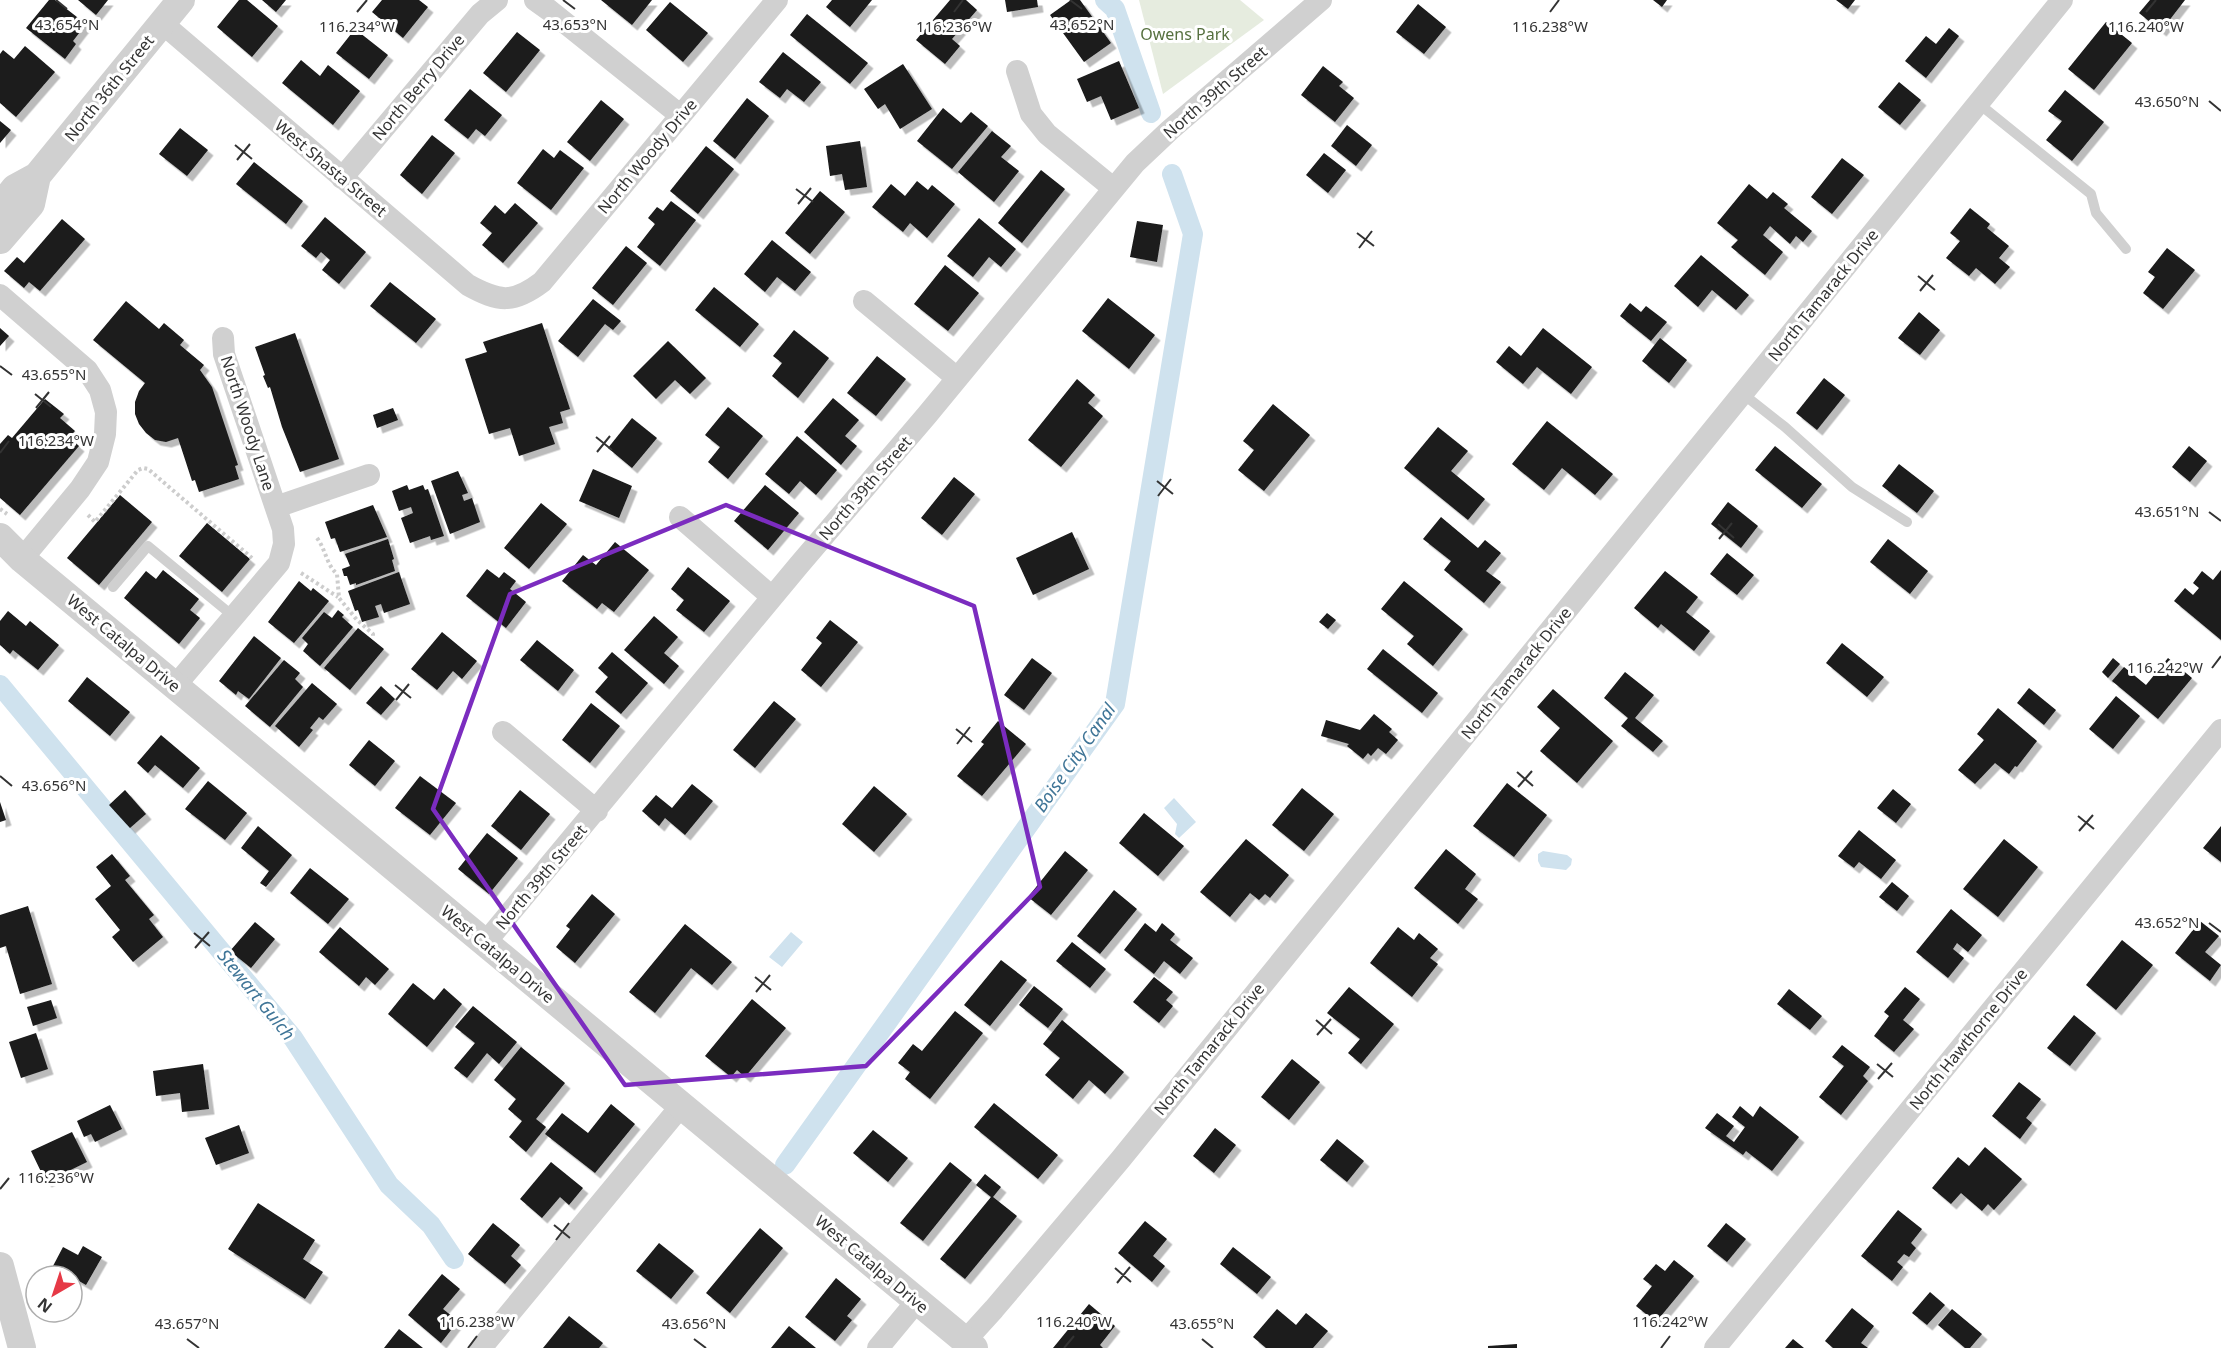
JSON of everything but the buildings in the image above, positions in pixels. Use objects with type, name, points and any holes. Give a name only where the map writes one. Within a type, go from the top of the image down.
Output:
[{"type":"street","name":"North 36th Street","points":[[0,206],[15,188],[37,176],[181,0]]},
{"type":"street","name":"North Berry Drive","points":[[342,178],[480,14],[497,0]]},
{"type":"street","points":[[535,0],[680,115]]},
{"type":"street","name":"North Woody Drive","points":[[508,299],[526,294],[542,282],[777,0]]},
{"type":"street","name":"North 39th Street","points":[[485,943],[1135,163],[1321,0]]},
{"type":"street","name":"North Tamarack Drive","points":[[969,1344],[994,1309],[1120,1160],[2062,0]]},
{"type":"street","name":"West Shasta Street","points":[[162,23],[468,285],[487,295],[508,299]]},
{"type":"street","points":[[1017,71],[1031,114],[1047,134],[1113,188]]},
{"type":"street","name":"North 36th Street","points":[[0,240],[31,204],[37,176]]},
{"type":"street","points":[[0,296],[87,370],[100,390],[106,412],[105,434],[98,462],[80,489],[11,555]]},
{"type":"street","points":[[864,301],[957,378]]},
{"type":"street","name":"North Woody Lane","points":[[175,686],[279,563],[284,544],[283,529],[224,354],[223,339]]},
{"type":"street","name":"North Woody Lane","points":[[276,507],[369,475]]},
{"type":"street","points":[[680,517],[772,597]]},
{"type":"street","name":"West Catalpa Drive","points":[[0,537],[11,555],[175,686],[969,1344]]},
{"type":"street","name":"North Hawthorne Drive","points":[[1715,1348],[2221,730]]},
{"type":"street","name":"North 39th Street","points":[[503,732],[597,810]]},
{"type":"street","points":[[481,1348],[681,1106]]},
{"type":"street","points":[[0,1266],[22,1348]]},
{"type":"street","points":[[878,1348],[917,1301]]},
{"type":"lane","points":[[1978,103],[2091,194],[2096,213],[2126,249]]},
{"type":"lane","points":[[1743,394],[1785,427],[1852,487],[1907,522]]},
{"type":"lane","points":[[113,587],[148,546],[233,616]]},
{"type":"path","points":[[87,515],[95,522],[138,470],[148,469],[252,558]]},
{"type":"path","points":[[317,538],[326,551],[331,569],[337,574],[339,598]]},
{"type":"path","points":[[301,573],[339,598],[357,620],[373,634],[373,638]]},
{"type":"highlighted area","points":[[726,505],[974,606],[1040,887],[866,1066],[625,1085],[433,809],[510,594]]},
{"type":"green space","name":"Owens Park","points":[[1139,0],[1240,0],[1264,20],[1163,94]]},
{"type":"water","points":[[1174,798],[1196,822],[1179,838],[1175,834],[1177,824],[1164,808]]},
{"type":"water","points":[[1543,851],[1567,855],[1572,859],[1571,865],[1566,870],[1541,867],[1538,854]]},
{"type":"water","points":[[791,932],[803,942],[782,967],[769,957]]},
{"type":"waterway","name":"Boise City Canal","points":[[1105,0],[1115,9],[1151,113]]},
{"type":"waterway","name":"Boise City Canal","points":[[785,1165],[1115,704],[1193,234],[1172,174]]},
{"type":"waterway","name":"Stewart Gulch","points":[[0,685],[293,1038],[389,1185],[431,1225],[454,1259]]}]
